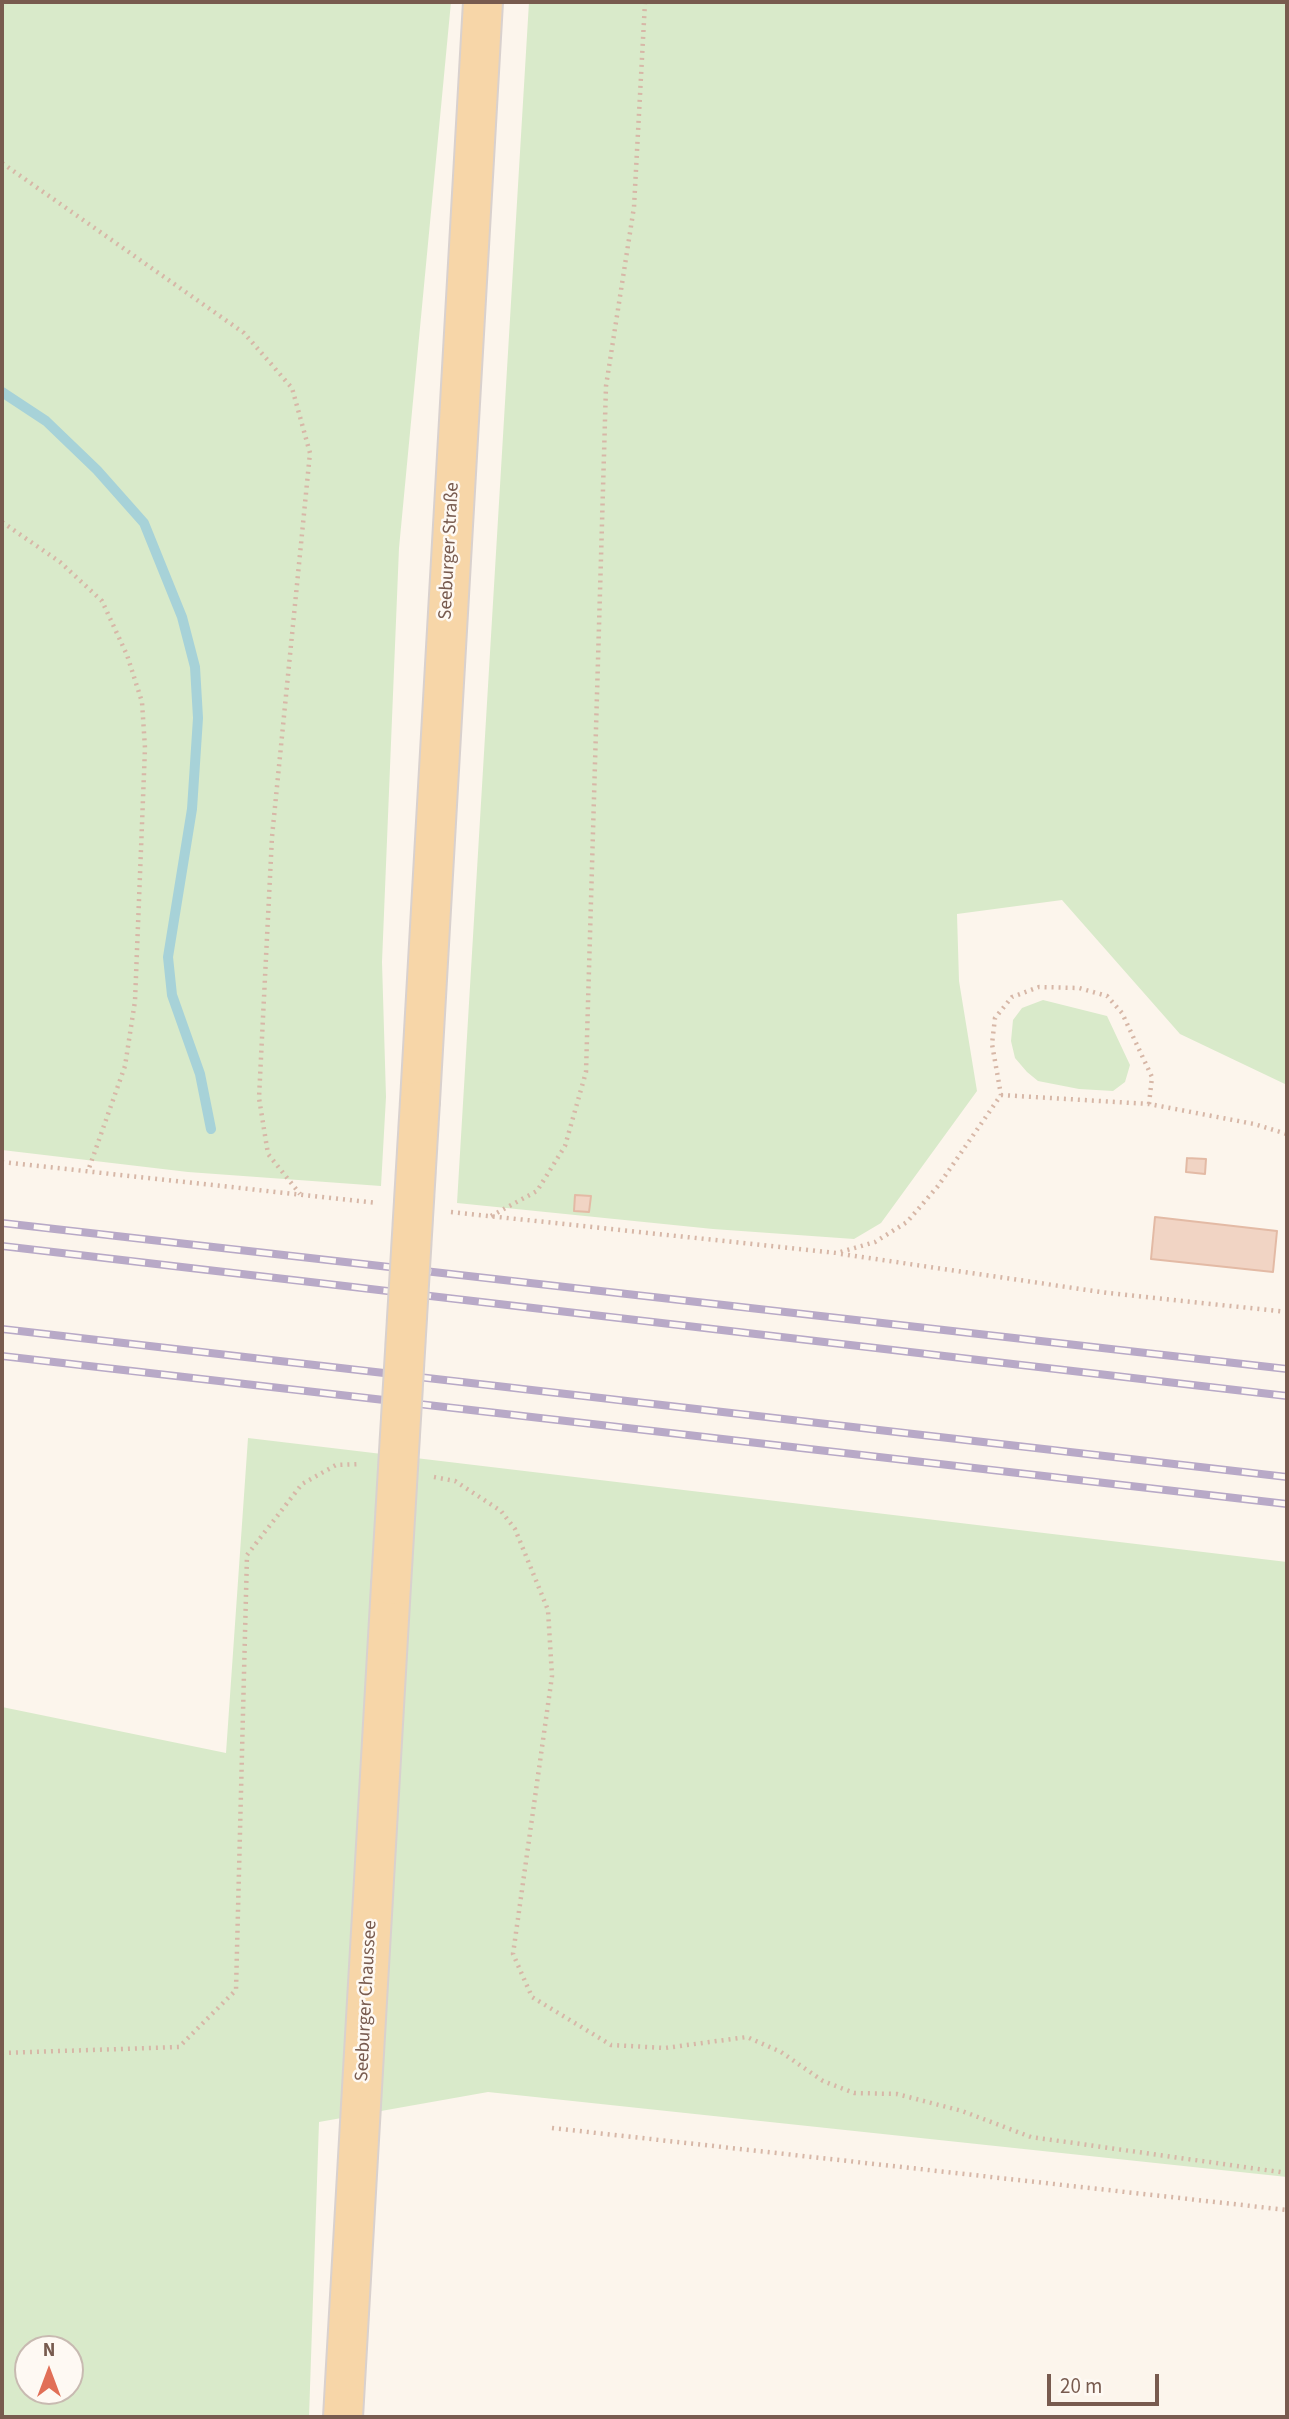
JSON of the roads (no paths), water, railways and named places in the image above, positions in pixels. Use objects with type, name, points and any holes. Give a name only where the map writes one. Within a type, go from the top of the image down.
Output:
[{"type":"main road","name":"Seeburger Straße","points":[[391,1585],[483,2]]},
{"type":"main road","name":"Seeburger Chaussee","points":[[343,2417],[391,1585]]},
{"type":"waterway","points":[[2,392],[46,421],[97,470],[144,523],[182,617],[195,667],[198,718],[192,809],[168,957],[172,995],[200,1074],[211,1129]]},
{"type":"railway","points":[[2,1223],[1287,1369]]},
{"type":"railway","points":[[2,1246],[1287,1396]]},
{"type":"railway","points":[[2,1329],[1287,1477]]},
{"type":"railway","points":[[2,1356],[1287,1504]]}]
